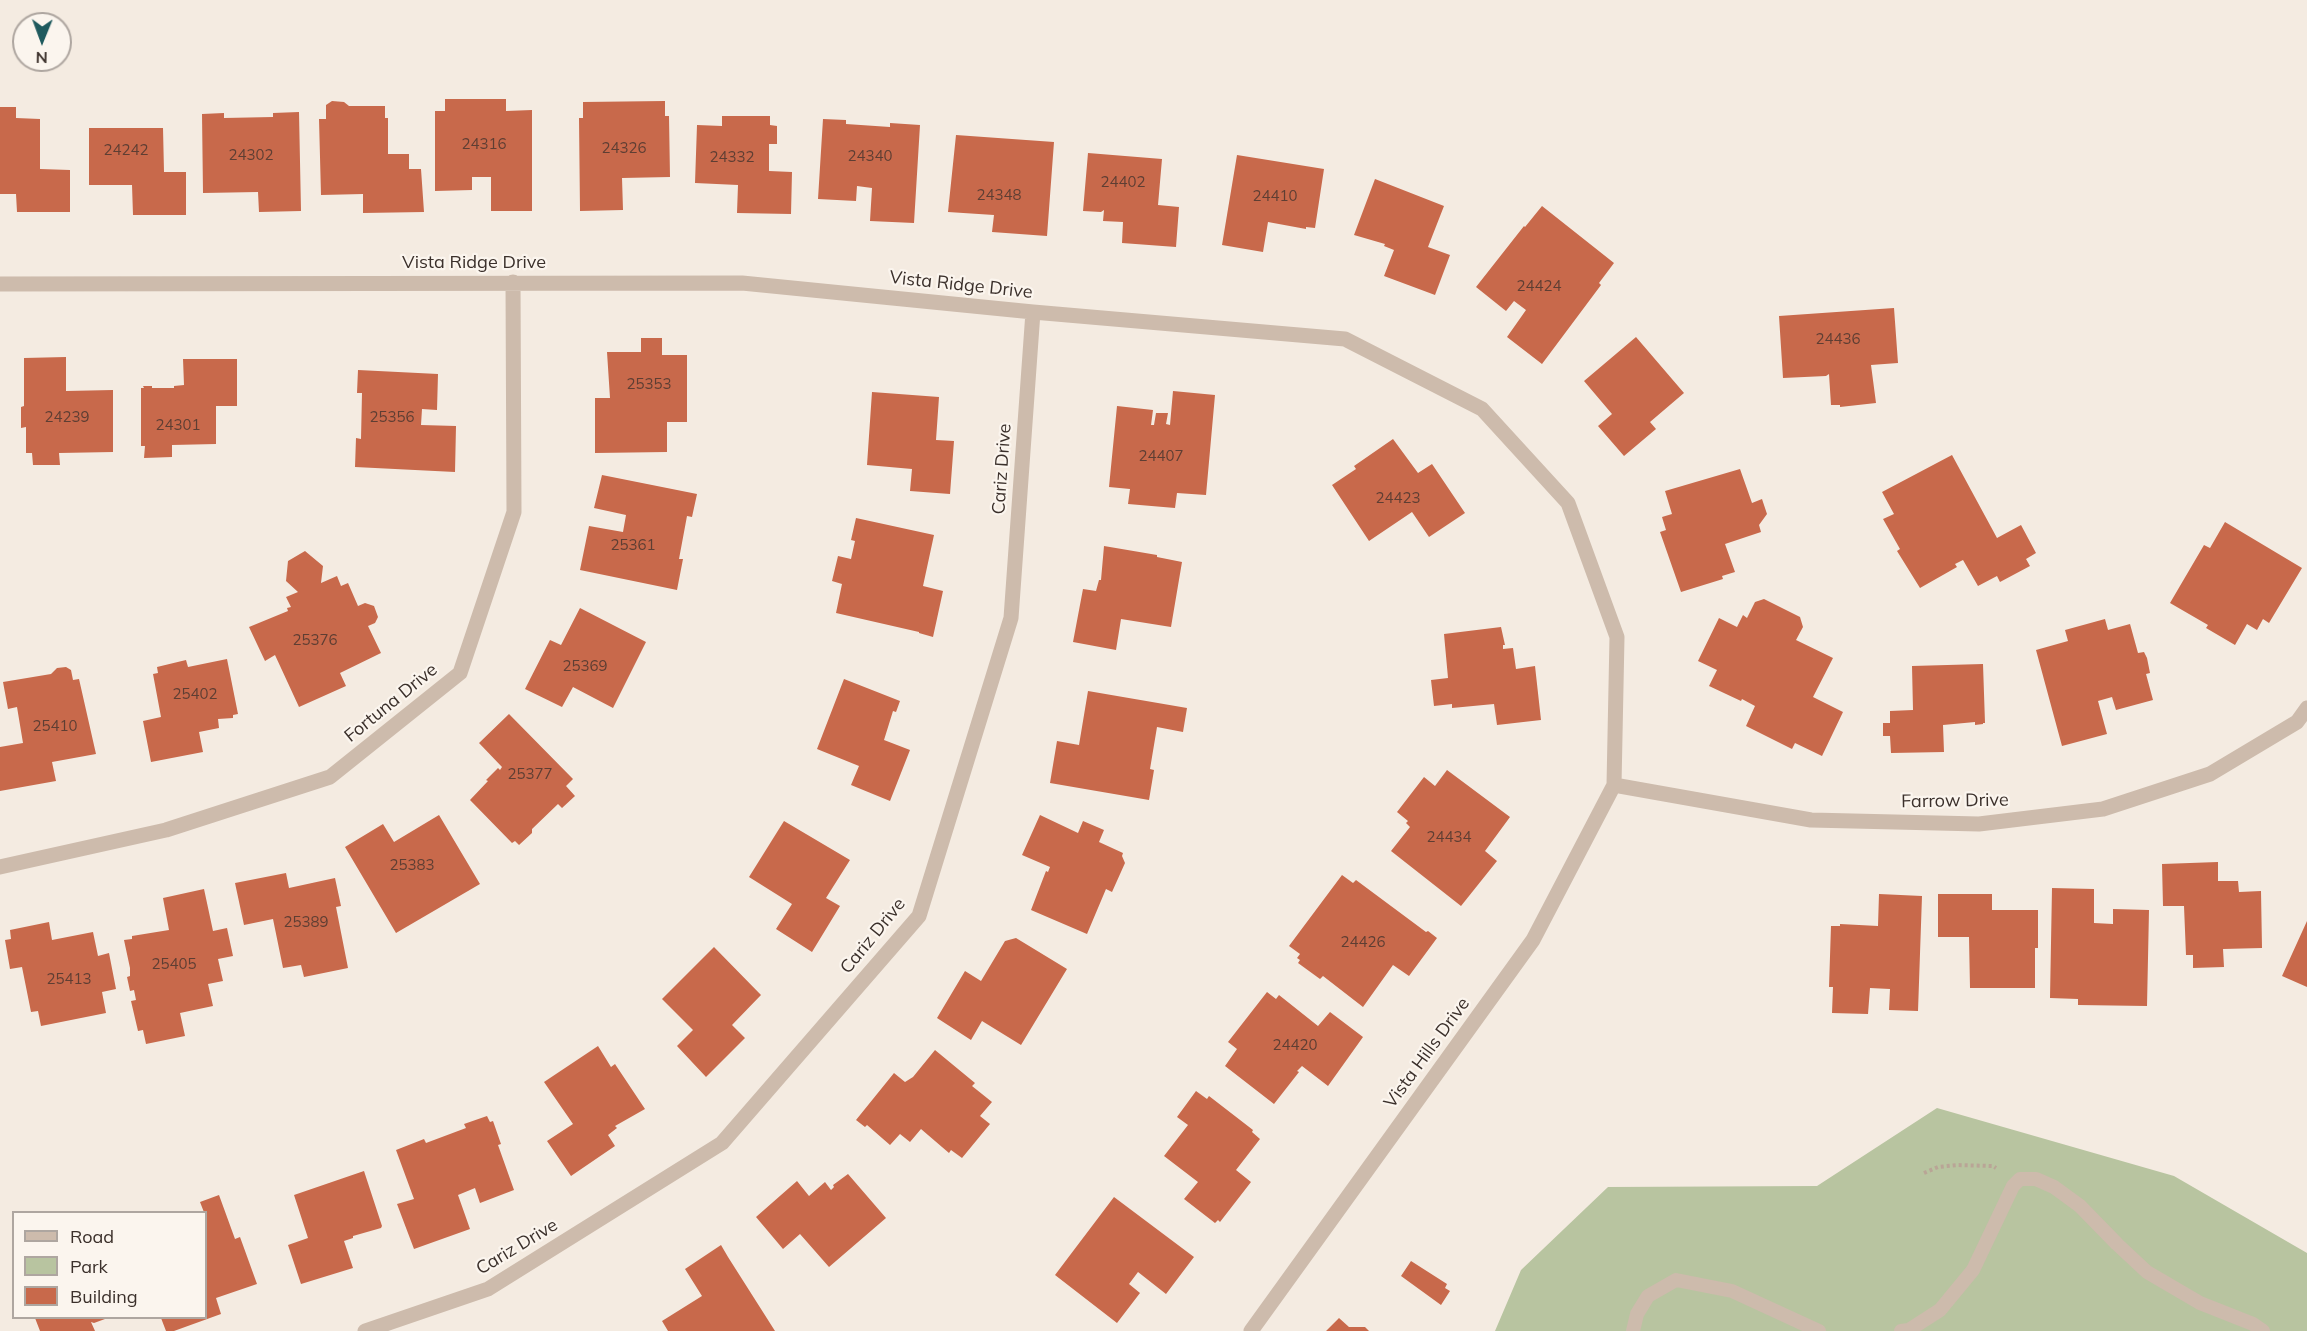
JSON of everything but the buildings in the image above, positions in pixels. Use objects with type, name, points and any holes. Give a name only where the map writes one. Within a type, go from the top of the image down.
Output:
[{"type":"street","name":"Fortuna Drive","points":[[0,867],[166,830],[330,777],[460,673],[514,512],[513,282]]},
{"type":"street","name":"Vista Ridge Drive","points":[[0,284],[742,283],[1033,312],[1345,339],[1482,409],[1568,503],[1617,637],[1614,785]]},
{"type":"street","name":"Cariz Drive","points":[[365,1331],[488,1289],[722,1143],[919,916],[1011,618],[1033,312]]},
{"type":"street","name":"Farrow Drive","points":[[1614,785],[1811,820],[1979,824],[2103,809],[2210,774],[2302,727],[2307,708]]},
{"type":"street","name":"Vista Hills Drive","points":[[1251,1331],[1533,940],[1614,785]]},
{"type":"lane","points":[[1901,1331],[1909,1330],[1940,1310],[1973,1270],[2013,1186],[2020,1179],[2036,1179],[2054,1187],[2080,1206],[2116,1244],[2147,1272],[2199,1304],[2253,1324],[2263,1331]]},
{"type":"lane","points":[[1633,1331],[1637,1314],[1648,1296],[1676,1280],[1732,1291],[1819,1331]]},
{"type":"path","points":[[1924,1173],[1938,1167],[1957,1165],[1993,1166],[2004,1173],[2013,1186]]},
{"type":"green space","points":[[1937,1108],[2174,1176],[2307,1253],[2307,1331],[1495,1331],[1521,1270],[1608,1187],[1817,1186]]}]
